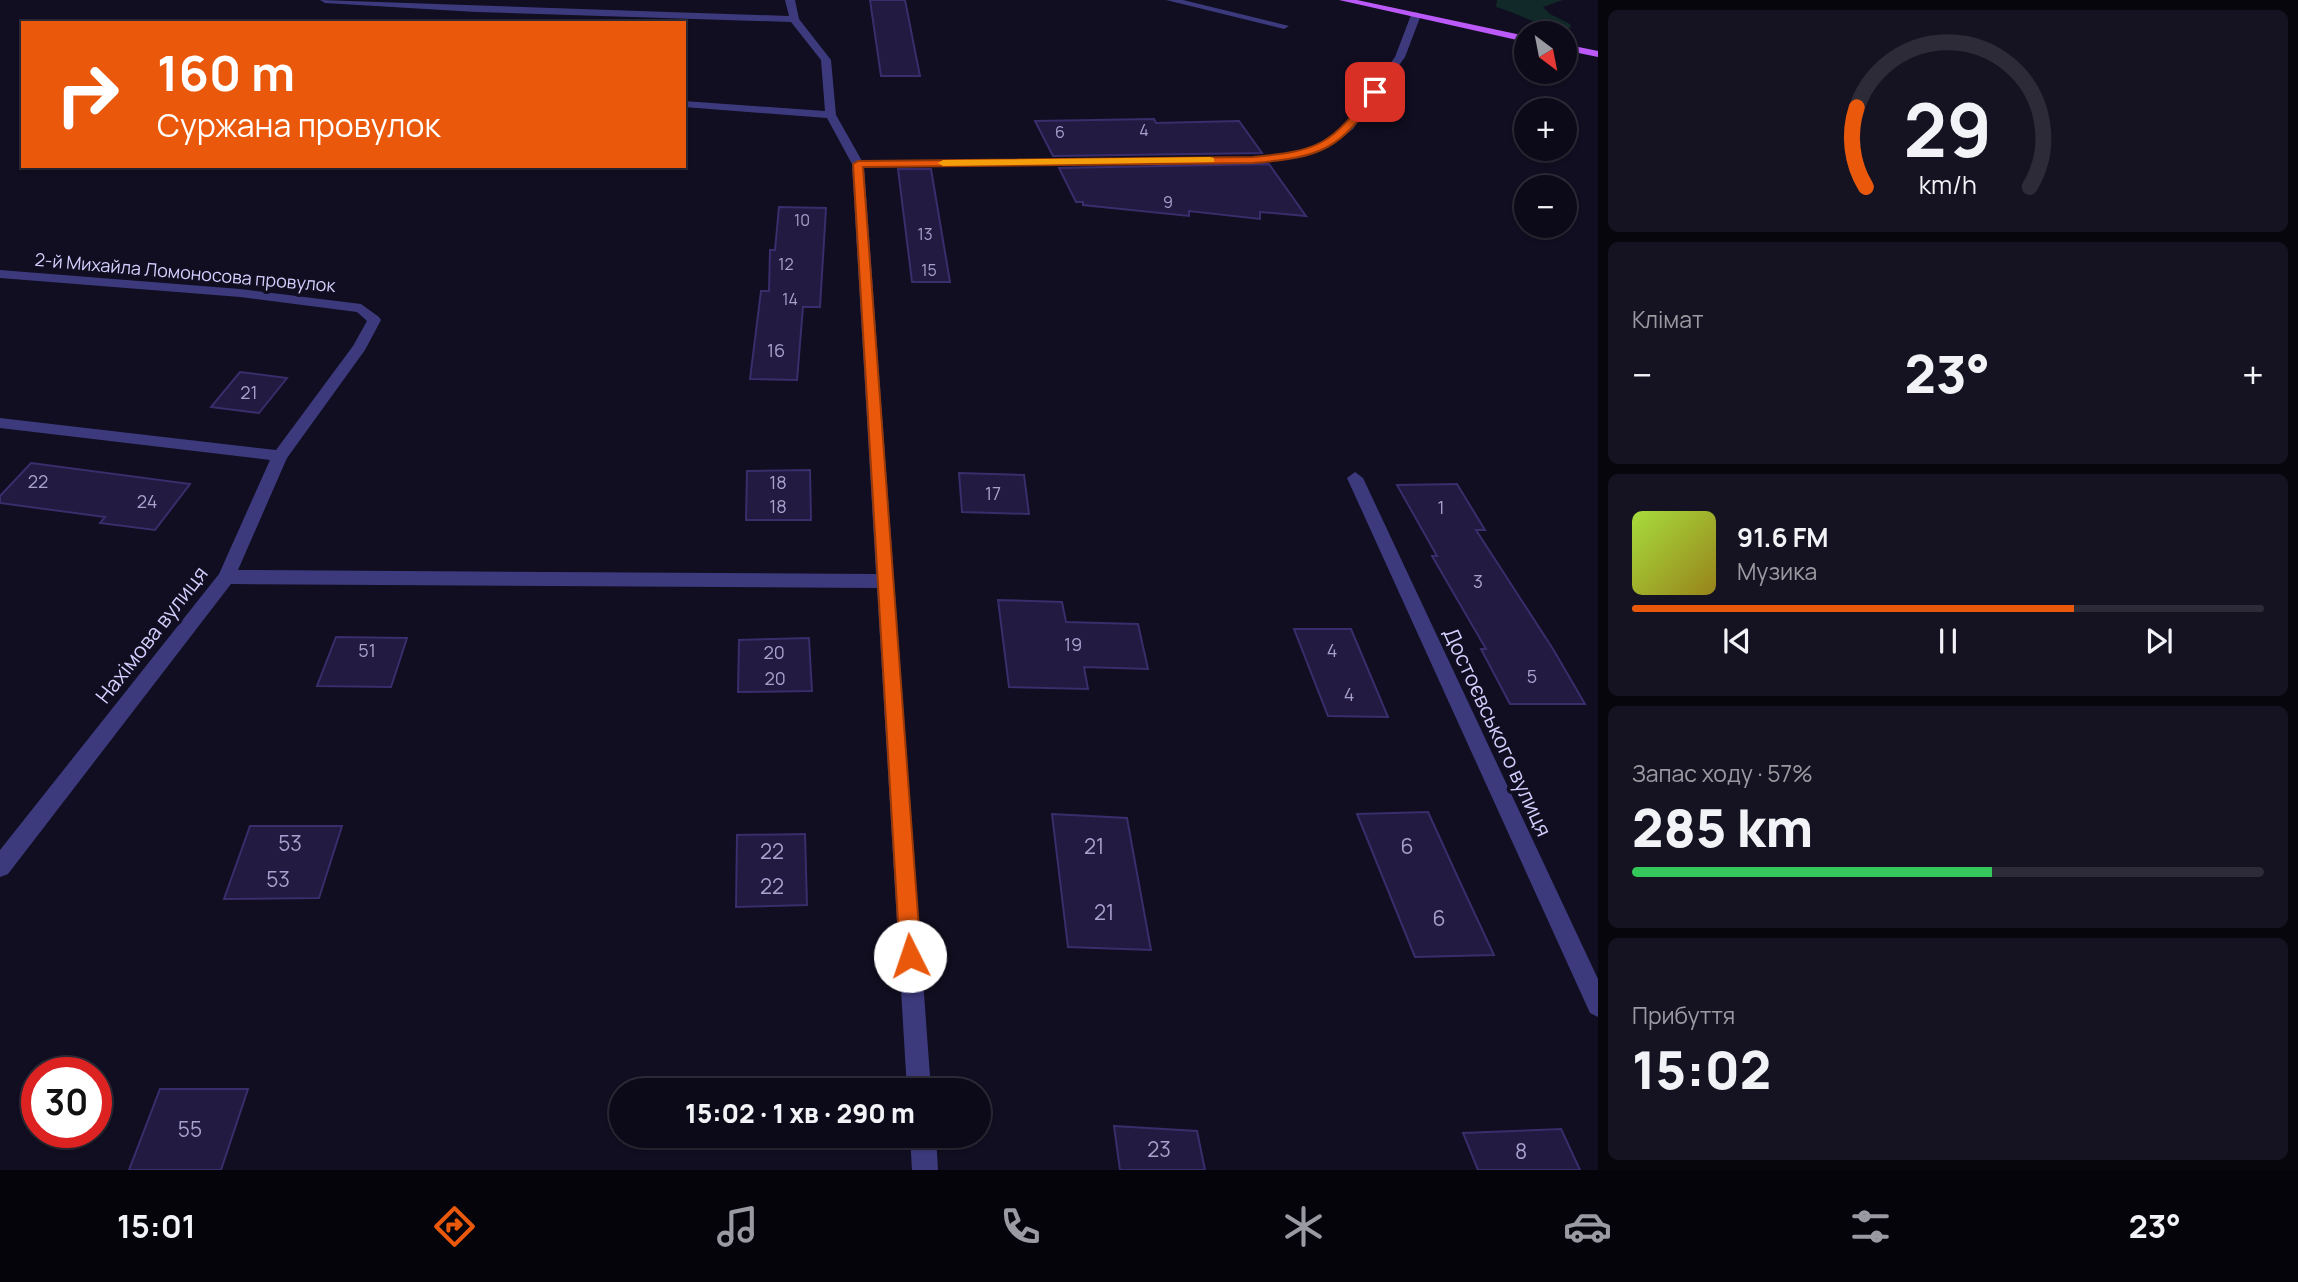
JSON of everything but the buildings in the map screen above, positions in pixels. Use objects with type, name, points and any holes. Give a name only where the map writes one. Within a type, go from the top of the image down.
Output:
[{"type":"main road","points":[[1344,0],[1514,36]]},
{"type":"main road","points":[[1577,50],[1598,54]]},
{"type":"street","points":[[325,0],[476,9],[794,19]]},
{"type":"street","points":[[467,21],[485,0]]},
{"type":"street","points":[[790,0],[794,19],[826,60],[831,115],[858,164],[918,1078]]},
{"type":"street","points":[[1171,0],[1283,26]]},
{"type":"street","points":[[858,164],[1253,160],[1294,156],[1325,145],[1349,127],[1401,57],[1416,15]]},
{"type":"street","points":[[686,104],[831,115]]},
{"type":"street","name":"2-й Михайла Ломоносова провулок","points":[[0,274],[240,293],[360,308],[374,320],[360,347]]},
{"type":"street","name":"Нахімова вулиця","points":[[0,867],[226,577],[280,456],[360,347]]},
{"type":"street","points":[[0,423],[280,456]]},
{"type":"street","name":"Достоєвського вулиця","points":[[1355,478],[1598,1005]]},
{"type":"street","points":[[226,577],[885,581]]},
{"type":"street","points":[[924,1148],[925,1170]]},
{"type":"green space","points":[[1497,0],[1563,0],[1543,7],[1564,21],[1532,21],[1496,7]]},
{"type":"slow traffic","points":[[943,163],[1210,160]]},
{"type":"route","points":[[910,956],[858,164],[1253,160],[1294,156],[1325,145],[1349,127],[1375,92]]}]
